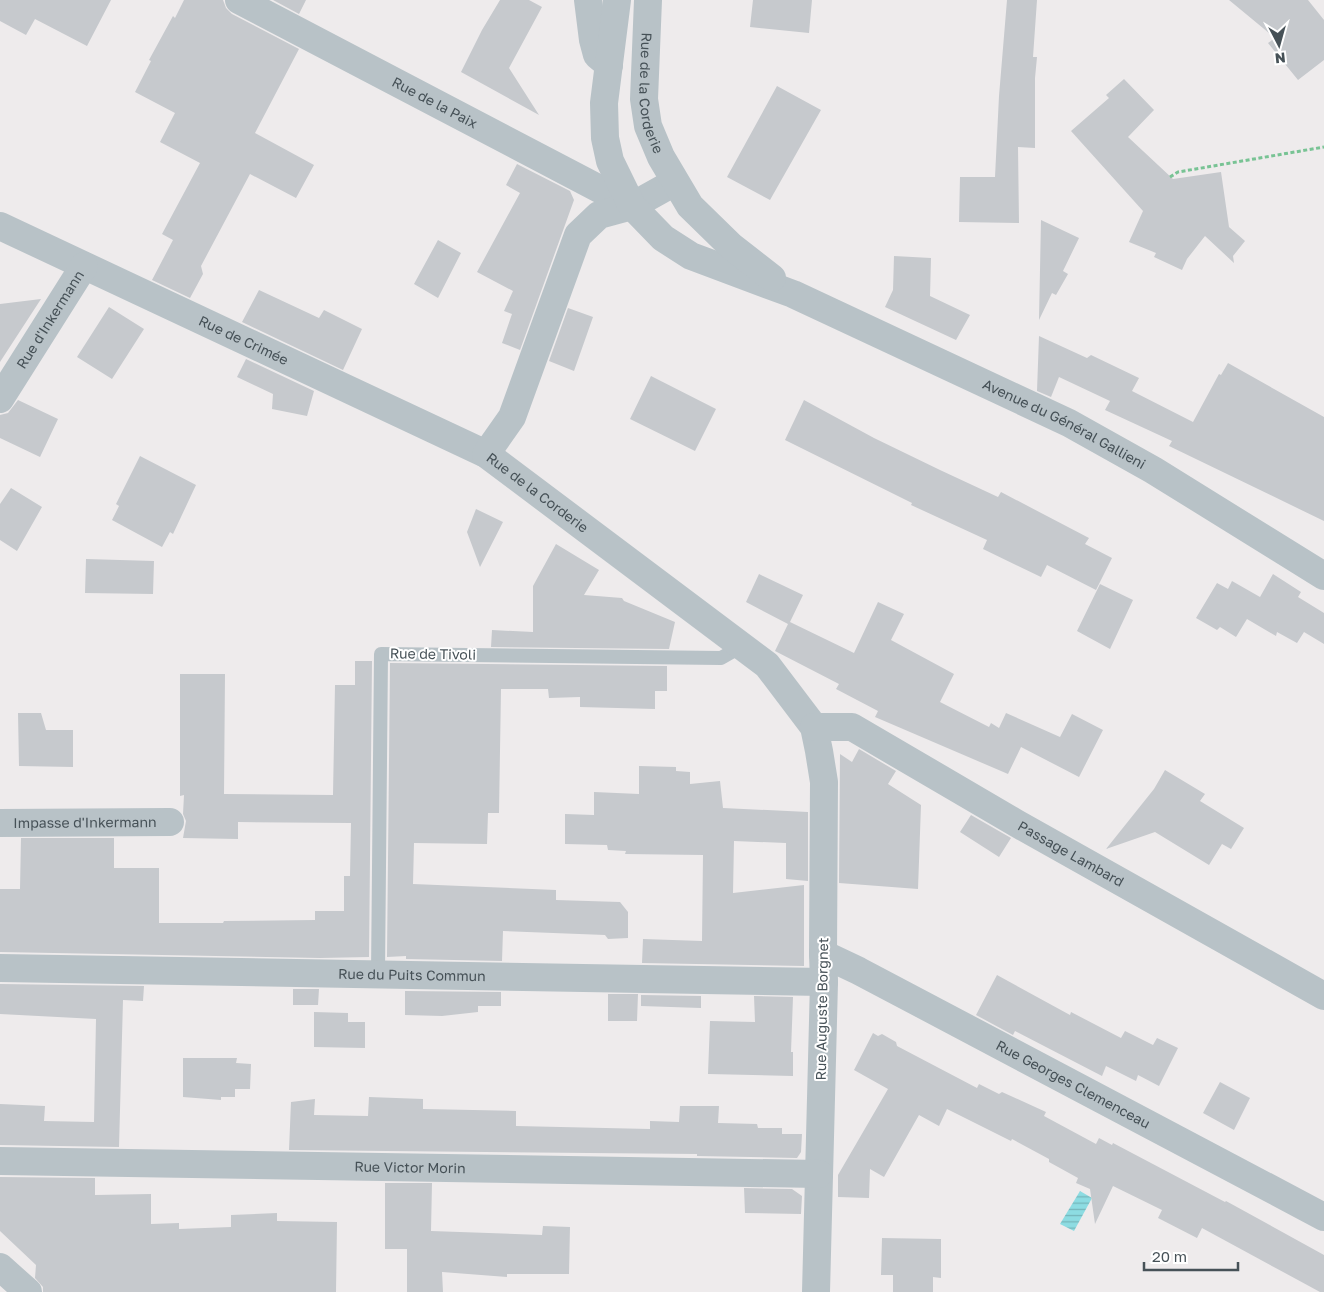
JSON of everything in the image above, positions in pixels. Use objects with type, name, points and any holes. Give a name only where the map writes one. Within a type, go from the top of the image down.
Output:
[{"type":"street","name":"Rue de la Paix","points":[[239,0],[632,206]]},
{"type":"street","points":[[588,0],[597,56],[632,83],[644,99]]},
{"type":"street","points":[[617,0],[604,103],[605,138],[610,160],[632,206],[663,238],[691,256],[792,294]]},
{"type":"street","name":"Rue de la Corderie","points":[[648,0],[644,99],[648,126],[661,157],[690,206],[731,246],[792,294]]},
{"type":"street","name":"Rue de la Corderie","points":[[675,182],[632,206],[599,215],[578,235],[512,417],[486,454],[767,665],[814,727]]},
{"type":"street","name":"Rue de Crimée","points":[[0,226],[486,454]]},
{"type":"street","name":"Rue d'Inkermann","points":[[0,399],[84,266]]},
{"type":"street","name":"Avenue du Général Gallieni","points":[[792,294],[1069,423],[1318,565]]},
{"type":"street","name":"Rue Auguste Borgnet","points":[[814,727],[824,782],[822,954],[824,982],[816,1292]]},
{"type":"street","name":"Passage Lambard","points":[[814,727],[852,727],[1016,823],[1324,996]]},
{"type":"street","name":"Impasse d'Inkermann","points":[[0,823],[170,822]]},
{"type":"street","name":"Rue Georges Clemenceau","points":[[822,954],[859,971],[1324,1217]]},
{"type":"street","name":"Rue du Puits Commun","points":[[0,968],[824,982]]},
{"type":"street","name":"Rue Victor Morin","points":[[0,1161],[819,1174]]},
{"type":"street","points":[[0,1268],[28,1292]]},
{"type":"lane","name":"Rue de Tivoli","points":[[378,974],[381,654],[721,658],[742,646]]},
{"type":"path","points":[[1170,177],[1178,172],[1324,147]]},
{"type":"water","points":[[1080,1191],[1092,1198],[1074,1231],[1060,1224]]},
{"type":"building","points":[[0,0],[111,0],[87,46],[35,19],[26,35],[0,21]]},
{"type":"building","points":[[184,0],[223,0],[226,8],[232,14],[299,49],[255,133],[314,165],[296,198],[250,174],[201,266],[203,274],[190,298],[152,280],[173,240],[162,234],[200,163],[160,142],[175,113],[135,92],[151,61],[149,60]]},
{"type":"building","points":[[273,0],[306,0],[299,14]]},
{"type":"building","points":[[500,0],[529,0],[542,7],[509,68],[539,115],[461,72],[482,30]]},
{"type":"building","points":[[753,0],[812,0],[809,33],[750,27]]},
{"type":"building","points":[[1007,0],[1037,0],[1033,57],[1037,57],[1035,78],[1035,148],[1018,147],[1019,223],[959,222],[960,177],[995,177]]},
{"type":"building","points":[[1229,0],[1308,0],[1324,20],[1324,60],[1298,80],[1268,43],[1275,38]]},
{"type":"building","points":[[1124,79],[1154,110],[1128,137],[1173,179],[1221,172],[1229,227],[1245,241],[1233,256],[1234,263],[1205,236],[1187,259],[1182,270],[1154,257],[1156,253],[1129,242],[1143,211],[1071,131],[1109,98],[1106,95]]},
{"type":"building","points":[[777,86],[821,110],[770,200],[727,177]]},
{"type":"building","points":[[517,164],[570,191],[574,200],[520,350],[502,343],[512,314],[504,311],[513,291],[477,272],[520,193],[506,185]]},
{"type":"building","points":[[1041,220],[1079,238],[1063,271],[1068,274],[1056,295],[1052,293],[1039,320]]},
{"type":"building","points":[[438,240],[461,253],[438,298],[414,284]]},
{"type":"building","points":[[894,256],[931,258],[930,296],[970,315],[956,340],[885,307],[893,290]]},
{"type":"building","points":[[259,290],[319,318],[324,310],[362,329],[343,370],[242,322]]},
{"type":"building","points":[[41,299],[0,362],[0,304]]},
{"type":"building","points":[[109,307],[144,329],[112,379],[77,357]]},
{"type":"building","points":[[568,308],[593,317],[574,371],[549,361]]},
{"type":"building","points":[[1039,336],[1087,358],[1091,355],[1139,378],[1132,391],[1193,422],[1219,374],[1221,375],[1228,363],[1324,417],[1324,521],[1169,446],[1172,441],[1105,410],[1110,401],[1059,377],[1051,397],[1037,391]]},
{"type":"building","points":[[246,359],[314,391],[307,416],[272,409],[273,394],[237,377]]},
{"type":"building","points":[[651,376],[716,409],[695,451],[630,419]]},
{"type":"building","points":[[18,400],[58,419],[40,457],[0,438],[0,415],[8,413]]},
{"type":"building","points":[[804,400],[874,438],[940,470],[998,497],[1001,492],[1089,538],[1085,544],[1112,558],[1096,590],[1047,565],[1041,577],[983,549],[987,540],[911,505],[912,503],[785,440]]},
{"type":"building","points":[[140,456],[196,485],[173,534],[170,532],[162,547],[112,520],[119,506],[116,504]]},
{"type":"building","points":[[11,488],[42,507],[17,551],[0,540],[0,504]]},
{"type":"building","points":[[476,509],[503,522],[480,567],[467,532]]},
{"type":"building","points":[[556,544],[599,570],[584,595],[622,598],[624,601],[675,622],[669,649],[491,647],[492,630],[533,632],[533,586]]},
{"type":"building","points":[[86,559],[154,561],[153,594],[85,593]]},
{"type":"building","points":[[759,574],[803,595],[790,622],[854,653],[878,602],[904,614],[891,640],[954,674],[940,702],[989,727],[991,723],[999,728],[1006,713],[1060,737],[1072,714],[1103,730],[1079,777],[1021,747],[1008,774],[875,717],[878,711],[836,689],[839,684],[775,651],[788,624],[746,602]]},
{"type":"building","points":[[1273,574],[1301,592],[1298,597],[1324,613],[1324,644],[1304,632],[1297,643],[1277,632],[1276,636],[1247,619],[1236,637],[1220,627],[1217,630],[1196,618],[1217,583],[1228,589],[1232,581],[1260,597]]},
{"type":"building","points":[[1100,584],[1133,600],[1110,649],[1077,631]]},
{"type":"building","points":[[355,661],[372,661],[369,957],[320,958],[0,952],[0,889],[20,889],[21,838],[114,838],[114,868],[159,868],[159,923],[315,920],[315,911],[344,911],[344,876],[350,876],[351,823],[238,822],[238,839],[183,838],[186,821],[183,814],[184,795],[180,796],[180,674],[225,674],[224,794],[333,795],[335,685],[355,685]]},
{"type":"building","points":[[390,663],[667,666],[667,691],[655,691],[655,709],[580,707],[580,697],[549,698],[548,689],[501,689],[499,813],[488,813],[487,844],[414,843],[413,884],[556,890],[556,900],[620,902],[628,912],[628,938],[608,939],[605,935],[503,931],[502,961],[406,959],[406,956],[387,957]]},
{"type":"building","points":[[18,713],[41,713],[46,730],[73,730],[73,767],[19,766]]},
{"type":"building","points":[[859,749],[896,771],[888,784],[921,805],[918,889],[839,883],[840,754],[852,762]]},
{"type":"building","points":[[639,766],[676,767],[676,771],[690,772],[690,784],[720,781],[723,808],[808,812],[808,881],[786,879],[786,843],[734,841],[733,893],[804,885],[804,966],[642,963],[643,939],[702,941],[703,855],[625,854],[626,851],[608,850],[607,845],[565,844],[565,814],[594,815],[594,792],[639,794]]},
{"type":"building","points":[[1165,770],[1205,794],[1200,801],[1244,828],[1231,849],[1222,844],[1209,865],[1155,832],[1106,849],[1154,789]]},
{"type":"building","points":[[971,815],[1011,838],[999,857],[960,832]]},
{"type":"building","points":[[997,975],[1070,1015],[1071,1012],[1121,1038],[1125,1031],[1153,1045],[1157,1038],[1178,1048],[1159,1086],[1138,1075],[1136,1081],[1106,1066],[1102,1076],[1015,1031],[1013,1035],[976,1015]]},
{"type":"building","points":[[0,984],[144,986],[143,1001],[123,1000],[119,1147],[0,1145],[0,1104],[45,1106],[44,1121],[94,1122],[96,1019],[0,1014]]},
{"type":"building","points":[[293,989],[319,989],[318,1005],[293,1005]]},
{"type":"building","points":[[405,991],[501,992],[501,1006],[478,1006],[478,1012],[442,1016],[405,1015]]},
{"type":"building","points":[[608,994],[638,994],[637,1021],[608,1021]]},
{"type":"building","points":[[641,995],[701,996],[701,1008],[641,1006]]},
{"type":"building","points":[[754,996],[793,997],[791,1052],[793,1052],[793,1076],[708,1074],[710,1021],[755,1022]]},
{"type":"building","points":[[314,1012],[348,1013],[348,1022],[365,1022],[365,1048],[314,1047]]},
{"type":"building","points":[[873,1033],[878,1036],[882,1034],[896,1042],[897,1046],[977,1088],[979,1084],[999,1094],[1002,1092],[1046,1112],[1044,1116],[1096,1144],[1099,1138],[1112,1145],[1113,1143],[1226,1201],[1324,1255],[1324,1292],[1320,1292],[1202,1228],[1197,1238],[1158,1218],[1162,1210],[1113,1186],[1095,1224],[1090,1189],[1076,1183],[1078,1178],[1049,1162],[1049,1159],[1012,1139],[1011,1141],[947,1109],[939,1126],[919,1115],[884,1177],[870,1169],[869,1198],[838,1197],[838,1175],[888,1089],[854,1070]]},
{"type":"building","points":[[183,1058],[237,1058],[236,1063],[251,1064],[250,1089],[235,1089],[235,1097],[221,1097],[221,1100],[183,1097]]},
{"type":"building","points":[[1220,1082],[1250,1098],[1234,1130],[1203,1113]]},
{"type":"building","points":[[369,1097],[423,1099],[423,1109],[516,1111],[516,1126],[650,1129],[650,1121],[679,1122],[680,1106],[719,1106],[718,1123],[757,1124],[758,1128],[782,1128],[782,1134],[802,1134],[801,1152],[797,1158],[697,1156],[697,1154],[289,1150],[291,1102],[315,1099],[314,1115],[368,1116]]},
{"type":"building","points":[[0,1177],[95,1178],[95,1195],[151,1194],[151,1224],[179,1223],[179,1229],[231,1227],[231,1215],[277,1213],[277,1221],[337,1222],[336,1292],[43,1292],[43,1287],[35,1278],[36,1265],[0,1231]]},
{"type":"building","points":[[385,1183],[432,1183],[431,1231],[542,1235],[543,1226],[570,1227],[569,1274],[507,1274],[507,1277],[442,1272],[443,1292],[407,1292],[407,1249],[385,1249]]},
{"type":"building","points":[[744,1188],[792,1189],[802,1196],[801,1214],[745,1213]]},
{"type":"building","points":[[882,1238],[941,1239],[941,1278],[933,1277],[933,1292],[893,1292],[893,1275],[881,1275]]}]
